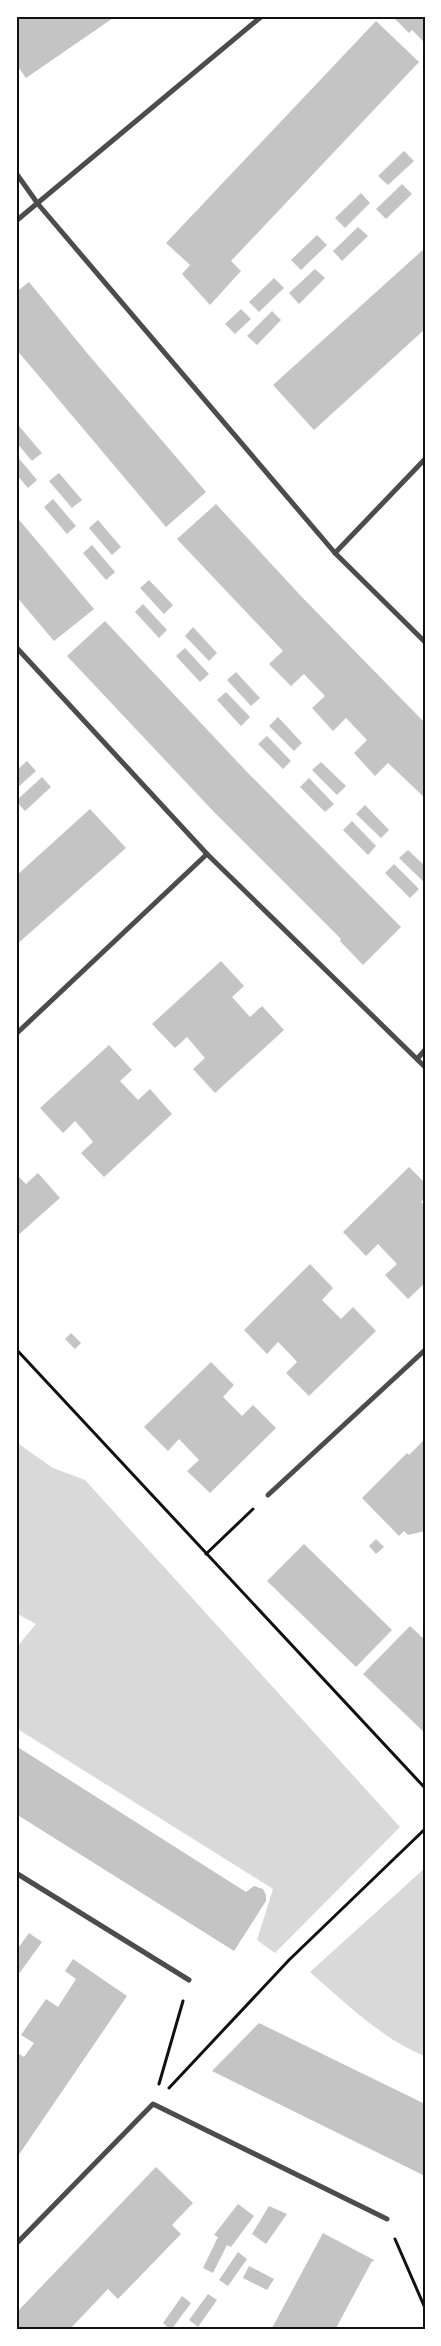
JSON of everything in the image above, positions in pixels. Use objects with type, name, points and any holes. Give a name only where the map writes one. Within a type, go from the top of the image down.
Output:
[{"type":"street","points":[[16,221],[262,16]]},
{"type":"street","points":[[16,173],[38,204],[335,553],[425,642]]},
{"type":"street","points":[[335,553],[425,458]]},
{"type":"street","points":[[16,647],[207,854],[425,1067]]},
{"type":"street","points":[[16,1034],[207,854]]},
{"type":"street","points":[[417,1059],[425,1050]]},
{"type":"street","points":[[268,1495],[425,1350]]},
{"type":"street","points":[[16,1873],[189,1980]]},
{"type":"street","points":[[16,2244],[153,2104],[386,2219]]},
{"type":"path","points":[[16,1349],[425,1788]]},
{"type":"path","points":[[206,1554],[268,1495]]},
{"type":"path","points":[[153,2104],[289,1960],[425,1829]]},
{"type":"path","points":[[153,2104],[189,1980]]},
{"type":"path","points":[[386,2219],[425,2308]]},
{"type":"shaded area","points":[[16,1442],[53,1468],[85,1480],[400,1827],[275,1953],[257,1940],[273,1889],[16,1728],[16,1648],[36,1624],[16,1613]]},
{"type":"shaded area","points":[[425,1868],[425,2056],[409,2049],[379,2030],[310,1972]]},
{"type":"building","points":[[16,16],[116,16],[26,78],[16,64]]},
{"type":"building","points":[[392,16],[425,16],[425,43],[412,30],[409,33]]},
{"type":"building","points":[[376,21],[419,62],[231,261],[241,271],[210,305],[182,274],[190,265],[166,243]]},
{"type":"building","points":[[404,151],[414,161],[388,185],[378,176]]},
{"type":"building","points":[[402,184],[412,194],[386,219],[376,209]]},
{"type":"building","points":[[361,193],[370,203],[345,228],[335,218]]},
{"type":"building","points":[[358,227],[368,236],[342,261],[333,251]]},
{"type":"building","points":[[317,235],[327,245],[301,270],[291,260]]},
{"type":"building","points":[[425,248],[425,329],[314,430],[273,385]]},
{"type":"building","points":[[315,269],[325,278],[299,304],[289,293]]},
{"type":"building","points":[[274,278],[284,288],[259,312],[249,302]]},
{"type":"building","points":[[29,282],[206,492],[166,527],[16,349],[16,292]]},
{"type":"building","points":[[241,309],[251,319],[235,334],[225,324]]},
{"type":"building","points":[[272,311],[281,320],[257,345],[247,336]]},
{"type":"building","points":[[19,426],[42,453],[32,461],[16,442],[16,429]]},
{"type":"building","points":[[16,455],[37,480],[28,488],[16,474]]},
{"type":"building","points":[[59,473],[82,500],[72,508],[49,481]]},
{"type":"building","points":[[53,499],[76,526],[67,534],[44,507]]},
{"type":"building","points":[[216,504],[299,594],[425,723],[425,798],[388,763],[375,776],[354,753],[367,740],[346,718],[333,731],[312,708],[325,696],[304,674],[291,686],[269,664],[283,651],[177,539]]},
{"type":"building","points":[[16,516],[94,609],[54,641],[16,596]]},
{"type":"building","points":[[98,520],[121,547],[112,555],[89,528]]},
{"type":"building","points":[[92,545],[115,572],[106,580],[83,553]]},
{"type":"building","points":[[149,580],[173,605],[164,614],[140,588]]},
{"type":"building","points":[[143,604],[167,630],[159,638],[135,612]]},
{"type":"building","points":[[105,621],[246,771],[401,927],[363,965],[340,941],[341,939],[214,812],[67,656]]},
{"type":"building","points":[[193,627],[217,653],[209,661],[185,636]]},
{"type":"building","points":[[185,648],[209,674],[200,682],[176,656]]},
{"type":"building","points":[[236,672],[260,698],[251,706],[227,680]]},
{"type":"building","points":[[226,692],[250,717],[241,726],[217,700]]},
{"type":"building","points":[[278,717],[302,743],[294,751],[269,726]]},
{"type":"building","points":[[267,736],[291,761],[283,769],[258,744]]},
{"type":"building","points":[[27,761],[36,771],[16,789],[16,771]]},
{"type":"building","points":[[321,762],[346,786],[337,795],[312,770]]},
{"type":"building","points":[[42,777],[51,787],[25,811],[16,801]]},
{"type":"building","points":[[309,778],[334,804],[325,812],[300,787]]},
{"type":"building","points":[[365,805],[389,830],[381,838],[356,814]]},
{"type":"building","points":[[90,809],[126,848],[16,945],[16,876]]},
{"type":"building","points":[[352,821],[376,846],[368,855],[343,830]]},
{"type":"building","points":[[408,850],[425,866],[425,883],[399,858]]},
{"type":"building","points":[[394,864],[419,889],[410,898],[385,873]]},
{"type":"building","points":[[221,961],[244,986],[232,997],[250,1017],[262,1006],[284,1030],[215,1093],[193,1069],[205,1058],[187,1037],[175,1048],[152,1024]]},
{"type":"building","points":[[109,1045],[132,1070],[120,1081],[138,1100],[150,1089],[172,1114],[104,1177],[81,1153],[93,1142],[75,1121],[63,1133],[40,1108]]},
{"type":"building","points":[[409,1167],[425,1183],[425,1198],[421,1202],[425,1206],[425,1283],[408,1299],[385,1275],[397,1264],[378,1244],[366,1256],[343,1232]]},
{"type":"building","points":[[38,1173],[60,1198],[16,1237],[16,1174],[26,1184]]},
{"type":"building","points":[[310,1264],[333,1288],[322,1300],[341,1319],[353,1307],[376,1331],[309,1396],[286,1373],[297,1362],[288,1352],[278,1342],[267,1354],[244,1330]]},
{"type":"building","points":[[71,1333],[81,1343],[75,1349],[65,1339]]},
{"type":"building","points":[[211,1362],[234,1385],[223,1397],[242,1416],[253,1405],[276,1428],[210,1493],[187,1471],[199,1460],[179,1439],[168,1451],[144,1427]]},
{"type":"building","points":[[425,1439],[425,1531],[408,1535],[404,1531],[399,1536],[362,1498],[407,1453],[409,1455]]},
{"type":"building","points":[[376,1539],[384,1547],[376,1554],[369,1546]]},
{"type":"building","points":[[304,1544],[392,1630],[356,1667],[267,1581]]},
{"type":"building","points":[[410,1626],[425,1640],[425,1733],[363,1674]]},
{"type":"building","points":[[16,1746],[246,1892],[254,1886],[263,1889],[266,1901],[234,1951],[16,1814]]},
{"type":"building","points":[[29,1933],[42,1942],[18,1975],[16,1951]]},
{"type":"building","points":[[73,1959],[127,1996],[16,2159],[16,2052],[24,2057],[34,2043],[21,2035],[46,1999],[58,2007],[76,1979],[65,1971]]},
{"type":"building","points":[[259,2023],[425,2104],[425,2176],[212,2071]]},
{"type":"building","points":[[156,2167],[193,2203],[172,2225],[181,2234],[118,2299],[108,2289],[69,2330],[16,2330],[16,2313]]},
{"type":"building","points":[[238,2204],[254,2216],[231,2247],[227,2245],[213,2273],[203,2268],[218,2237],[214,2235]]},
{"type":"building","points":[[269,2206],[287,2214],[266,2244],[252,2234]]},
{"type":"building","points":[[323,2233],[374,2260],[373,2262],[335,2330],[271,2330]]},
{"type":"building","points":[[238,2252],[247,2259],[228,2286],[219,2280]]},
{"type":"building","points":[[249,2266],[274,2279],[267,2290],[243,2278]]},
{"type":"building","points":[[208,2294],[217,2300],[198,2327],[189,2320]]},
{"type":"building","points":[[182,2296],[191,2303],[171,2330],[163,2323]]}]
